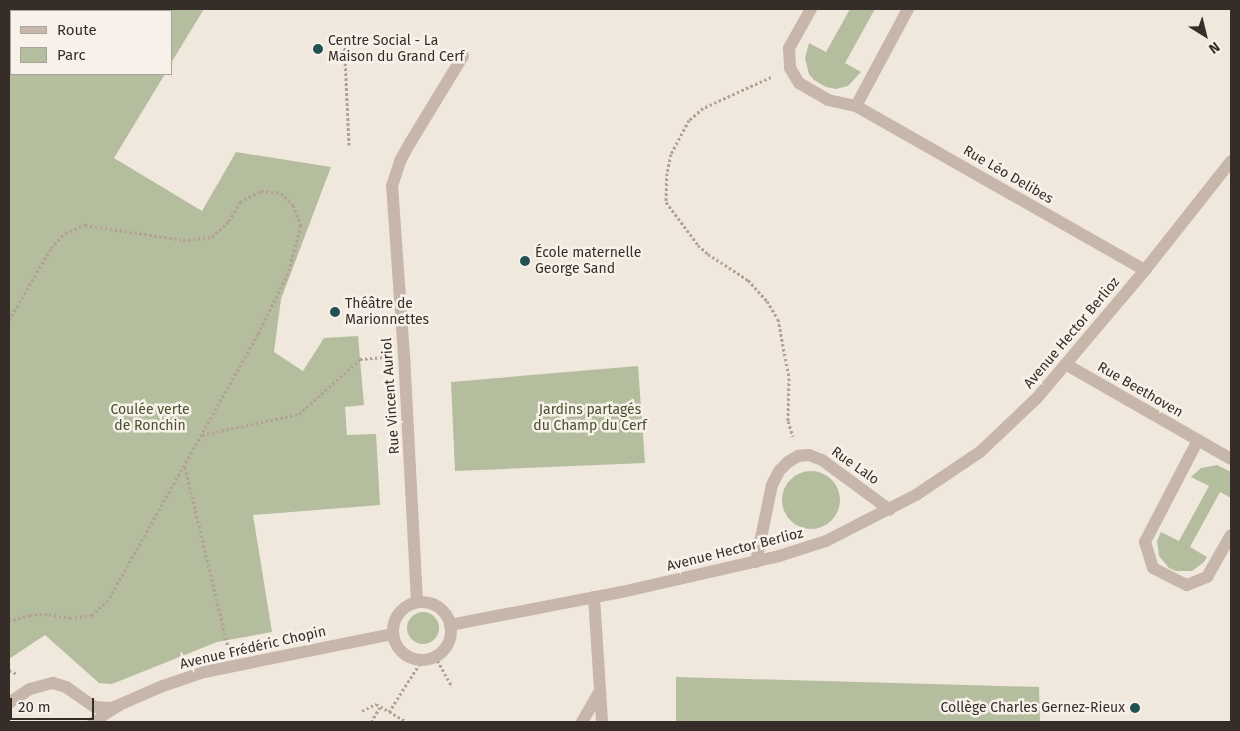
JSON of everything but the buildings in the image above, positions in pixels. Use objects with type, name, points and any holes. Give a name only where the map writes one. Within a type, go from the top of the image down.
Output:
[{"type":"street","points":[[790,68],[789,48],[811,9]]},
{"type":"street","points":[[856,106],[908,9]]},
{"type":"street","name":"Rue Vincent Auriol","points":[[417,602],[404,356],[392,186],[406,149],[463,56]]},
{"type":"street","name":"Rue Léo Delibes","points":[[790,68],[799,83],[828,100],[856,106],[1145,270]]},
{"type":"street","name":"Avenue Hector Berlioz","points":[[450,625],[594,597],[756,562],[826,541],[890,510],[980,452],[1019,417],[1067,365],[1231,161]]},
{"type":"street","name":"Rue Beethoven","points":[[1067,365],[1231,459]]},
{"type":"street","points":[[1198,440],[1145,542],[1153,568],[1187,585],[1207,577],[1231,536]]},
{"type":"street","name":"Rue Lalo","points":[[798,456],[809,455],[822,460],[890,510]]},
{"type":"street","points":[[756,562],[772,485],[779,471],[798,456]]},
{"type":"street","points":[[594,597],[602,722]]},
{"type":"street","points":[[417,602],[427,602],[440,608],[450,625],[448,643],[435,656],[422,660],[410,657],[402,652],[397,646],[393,634],[395,619],[400,611],[417,602]]},
{"type":"street","name":"Avenue Frédéric Chopin","points":[[9,702],[30,690],[53,683],[66,687],[95,707],[107,709],[179,679],[229,665],[393,634]]},
{"type":"street","points":[[582,722],[600,691]]},
{"type":"lane","name":"Avenue Frédéric Chopin","points":[[92,722],[124,703]]},
{"type":"path","points":[[344,38],[349,144]]},
{"type":"path","points":[[790,68],[702,108],[689,120],[671,154],[667,173],[666,202],[698,245],[748,280],[767,301],[778,319],[789,378],[788,421],[798,456]]},
{"type":"path","points":[[9,320],[51,248],[66,233],[85,225],[183,240],[212,236],[229,221],[240,202],[261,191],[281,193],[294,205],[302,225],[288,273],[258,334],[185,467],[108,600],[92,615],[71,618],[47,614],[30,615],[9,621]]},
{"type":"path","points":[[202,435],[299,414],[360,359],[404,356]]},
{"type":"path","points":[[185,467],[227,640],[229,665]]},
{"type":"path","points":[[435,656],[452,688]]},
{"type":"path","points":[[389,712],[422,660]]},
{"type":"path","points":[[362,711],[376,704],[407,722]]},
{"type":"path","points":[[371,722],[380,707]]},
{"type":"green space","name":"Coulée verte de Ronchin","points":[[9,9],[204,9],[172,61],[172,10],[10,10],[10,75],[164,75],[114,158],[202,211],[236,152],[331,167],[281,299],[274,352],[303,371],[324,338],[358,336],[364,405],[345,407],[347,435],[376,434],[380,505],[253,515],[272,632],[217,642],[112,684],[99,683],[45,635],[9,659]]},
{"type":"green space","points":[[850,9],[875,9],[845,63],[861,72],[848,86],[836,89],[826,87],[814,80],[809,74],[805,58],[809,43],[826,52]]},
{"type":"green space","name":"Jardins partagés du Champ du Cerf","points":[[638,366],[645,463],[455,471],[451,382]]},
{"type":"green space","points":[[1217,465],[1231,472],[1231,498],[1220,492],[1190,547],[1207,557],[1204,562],[1192,571],[1176,571],[1169,568],[1159,556],[1157,541],[1161,532],[1179,541],[1209,486],[1191,477],[1201,468]]},
{"type":"green space","points":[[811,471],[822,473],[835,484],[840,500],[838,511],[827,524],[811,529],[800,527],[787,516],[782,500],[784,489],[795,476]]},
{"type":"green space","points":[[423,612],[429,613],[434,617],[438,622],[438,634],[434,639],[429,643],[423,644],[417,643],[412,639],[408,634],[407,628],[408,622],[412,617],[417,613]]},
{"type":"green space","points":[[676,677],[1039,687],[1040,722],[676,722]]},
{"type":"place","name":"Centre Social - La Maison du Grand Cerf","points":[[318,49]]},
{"type":"place","name":"École maternelle George Sand","points":[[525,261]]},
{"type":"place","name":"Théâtre de Marionnettes","points":[[335,312]]},
{"type":"place","name":"Collège Charles Gernez-Rieux","points":[[1135,708]]}]
